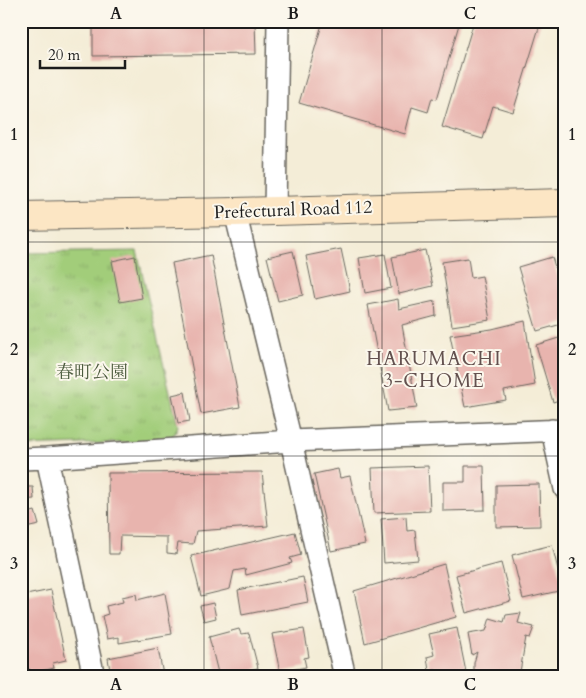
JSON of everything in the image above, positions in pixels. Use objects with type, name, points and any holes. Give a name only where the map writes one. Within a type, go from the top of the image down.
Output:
[{"type":"main road","name":"Prefectural Road 112","points":[[21,216],[565,203]]},
{"type":"street","points":[[275,211],[278,21]]},
{"type":"street","points":[[235,212],[291,441],[345,677]]},
{"type":"street","points":[[21,459],[291,441],[558,430],[565,489]]},
{"type":"street","points":[[47,458],[94,677]]},
{"type":"green space","name":"春町公園","points":[[137,251],[178,426],[171,441],[21,446],[21,253]]},
{"type":"building","points":[[93,21],[255,21],[256,54],[93,56]]},
{"type":"building","points":[[323,21],[460,21],[437,99],[432,98],[428,112],[412,107],[405,134],[299,103]]},
{"type":"building","points":[[474,21],[541,21],[513,112],[493,106],[483,139],[442,127]]},
{"type":"building","points":[[341,249],[350,291],[315,299],[306,256]]},
{"type":"building","points":[[425,250],[433,286],[399,294],[392,257]]},
{"type":"building","points":[[293,251],[303,295],[278,301],[267,257]]},
{"type":"building","points":[[385,254],[391,288],[365,293],[359,258]]},
{"type":"building","points":[[211,255],[240,407],[201,414],[172,263]]},
{"type":"building","points":[[135,256],[142,298],[120,302],[112,261]]},
{"type":"building","points":[[552,257],[565,301],[565,323],[537,331],[518,267]]},
{"type":"building","points":[[468,258],[471,278],[482,276],[490,320],[452,326],[442,262]]},
{"type":"building","points":[[398,299],[399,309],[435,301],[436,316],[402,325],[417,408],[388,411],[368,305]]},
{"type":"building","points":[[525,321],[535,385],[504,391],[506,400],[465,407],[450,335],[492,329]]},
{"type":"building","points":[[562,337],[565,345],[565,398],[553,402],[536,345]]},
{"type":"building","points":[[185,392],[190,421],[178,423],[172,395]]},
{"type":"building","points":[[428,466],[430,511],[374,513],[372,468]]},
{"type":"building","points":[[465,466],[484,466],[485,510],[443,511],[443,482],[465,482]]},
{"type":"building","points":[[338,469],[340,478],[350,476],[365,544],[331,551],[314,474]]},
{"type":"building","points":[[262,472],[268,526],[196,531],[193,544],[178,543],[176,554],[167,553],[167,537],[120,536],[119,554],[109,554],[108,473]]},
{"type":"building","points":[[21,479],[26,479],[27,487],[33,487],[34,499],[21,500]]},
{"type":"building","points":[[539,484],[540,526],[496,527],[496,485]]},
{"type":"building","points":[[35,511],[39,525],[21,529],[21,515]]},
{"type":"building","points":[[406,517],[407,531],[415,530],[418,560],[384,563],[381,519]]},
{"type":"building","points":[[295,532],[301,555],[290,558],[292,563],[246,575],[245,569],[234,571],[230,589],[201,596],[191,556]]},
{"type":"building","points":[[552,545],[563,590],[523,599],[512,555]]},
{"type":"building","points":[[501,563],[511,601],[466,613],[456,575]]},
{"type":"building","points":[[444,564],[456,617],[365,643],[354,591]]},
{"type":"building","points":[[303,577],[308,602],[242,615],[238,590]]},
{"type":"building","points":[[51,590],[66,660],[53,663],[54,668],[31,673],[30,669],[21,671],[21,596]]},
{"type":"building","points":[[165,593],[172,634],[119,643],[119,637],[107,639],[102,616],[108,614],[106,606],[123,602],[122,597],[136,594],[137,600]]},
{"type":"building","points":[[213,603],[216,618],[204,621],[200,606]]},
{"type":"building","points":[[521,613],[518,623],[534,627],[530,638],[526,637],[520,672],[497,677],[474,672],[477,652],[472,655],[468,634],[486,631],[490,618],[504,622],[506,615]]},
{"type":"building","points":[[457,628],[467,677],[438,677],[436,670],[429,671],[427,657],[434,655],[429,634]]},
{"type":"building","points":[[239,629],[241,634],[249,633],[258,668],[219,677],[209,637]]},
{"type":"building","points":[[304,629],[309,657],[304,658],[306,667],[280,672],[272,634]]},
{"type":"building","points":[[158,648],[163,675],[156,677],[111,677],[108,658]]},
{"type":"district","name":"HARUMACHI 3-CHOME","points":[[434,370]]}]
